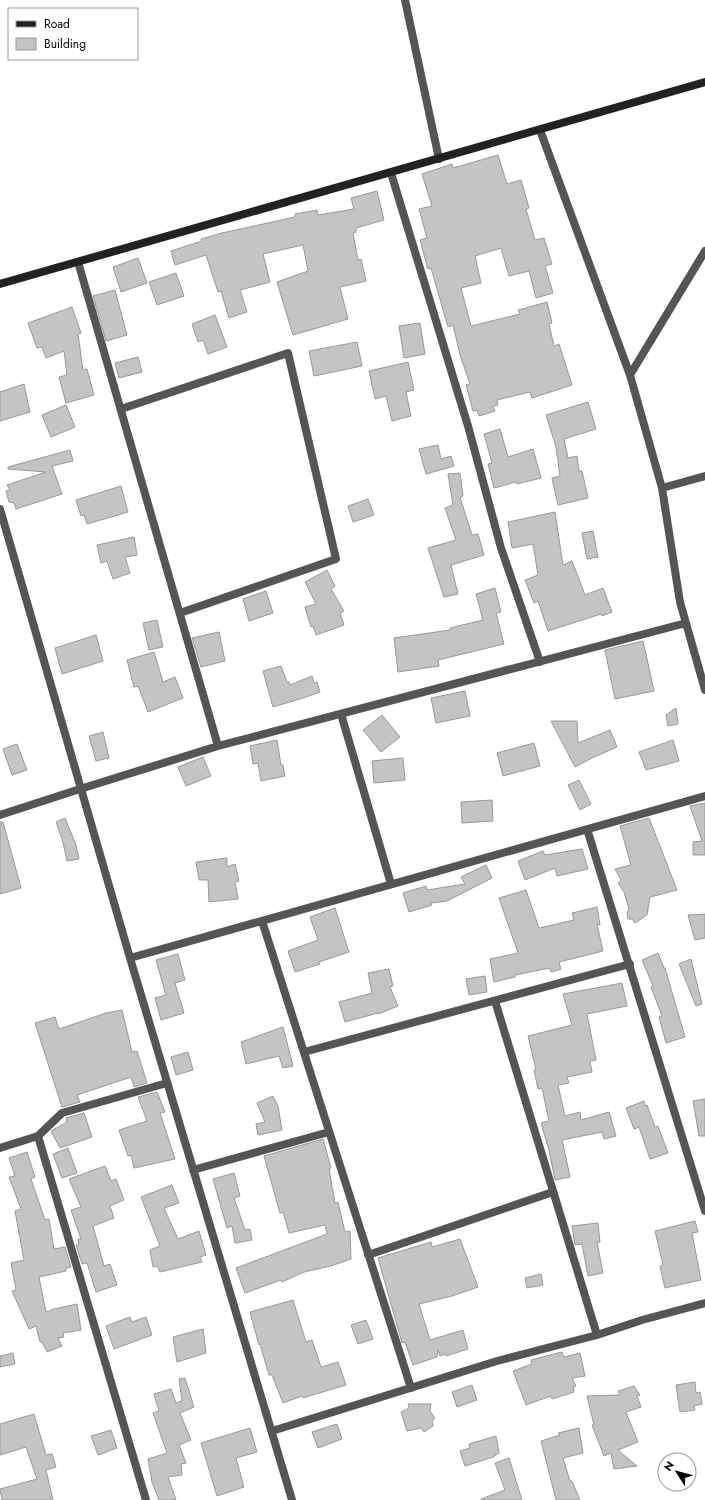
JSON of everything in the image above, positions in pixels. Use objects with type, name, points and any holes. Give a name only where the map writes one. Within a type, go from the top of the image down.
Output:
[{"type":"street","points":[[404,0],[439,159]]},
{"type":"street","points":[[0,284],[705,82]]},
{"type":"street","points":[[540,130],[630,375],[662,488],[680,602],[705,690]]},
{"type":"street","points":[[391,173],[468,426],[501,548],[540,662]]},
{"type":"street","points":[[630,375],[705,251]]},
{"type":"street","points":[[78,262],[218,746]]},
{"type":"street","points":[[121,409],[288,353],[336,559],[180,613]]},
{"type":"street","points":[[662,488],[705,476]]},
{"type":"street","points":[[0,509],[166,1083],[292,1500]]},
{"type":"street","points":[[0,815],[218,746],[686,623]]},
{"type":"street","points":[[341,714],[391,884]]},
{"type":"street","points":[[130,958],[705,796]]},
{"type":"street","points":[[587,829],[630,964],[705,1211]]},
{"type":"street","points":[[262,921],[411,1388]]},
{"type":"street","points":[[304,1052],[630,964]]},
{"type":"street","points":[[495,1001],[597,1335]]},
{"type":"street","points":[[0,1148],[38,1136],[62,1113],[166,1083]]},
{"type":"street","points":[[193,1170],[329,1132]]},
{"type":"street","points":[[38,1136],[146,1500]]},
{"type":"street","points":[[368,1255],[554,1192]]},
{"type":"street","points":[[272,1431],[497,1361],[597,1335],[642,1320],[705,1303]]},
{"type":"building","points":[[498,155],[507,184],[521,180],[529,208],[526,209],[535,240],[544,238],[552,264],[545,266],[553,293],[536,298],[529,271],[509,276],[501,248],[475,256],[481,283],[461,288],[471,326],[520,314],[518,310],[547,302],[552,323],[549,324],[554,346],[559,344],[572,385],[532,398],[530,392],[497,400],[498,405],[493,406],[495,411],[479,416],[477,410],[473,411],[466,385],[470,384],[460,355],[453,325],[448,327],[431,268],[428,269],[420,240],[427,238],[419,209],[432,206],[422,174],[452,164],[453,168]]},
{"type":"building","points":[[377,191],[384,220],[356,228],[356,232],[353,233],[358,260],[361,259],[366,281],[340,287],[348,319],[293,335],[277,282],[308,271],[303,245],[263,254],[270,282],[240,290],[247,312],[229,318],[221,291],[218,292],[206,255],[175,265],[171,251],[202,241],[201,239],[295,217],[295,214],[317,210],[318,215],[354,209],[351,198]]},
{"type":"building","points":[[138,258],[147,283],[121,292],[113,267]]},
{"type":"building","points":[[176,273],[184,296],[157,305],[149,282]]},
{"type":"building","points":[[115,290],[127,335],[106,341],[93,296]]},
{"type":"building","points":[[72,307],[81,333],[78,334],[83,370],[87,369],[94,395],[66,403],[59,377],[67,375],[64,351],[46,358],[42,347],[37,348],[28,323]]},
{"type":"building","points":[[215,315],[227,347],[208,354],[203,340],[198,342],[192,324]]},
{"type":"building","points":[[420,323],[425,354],[404,358],[399,326]]},
{"type":"building","points":[[357,342],[362,366],[314,376],[309,351]]},
{"type":"building","points":[[138,357],[142,372],[119,378],[115,363]]},
{"type":"building","points":[[408,362],[414,390],[406,392],[411,416],[392,421],[386,396],[375,399],[369,371]]},
{"type":"building","points":[[24,384],[30,412],[0,421],[0,392]]},
{"type":"building","points":[[588,402],[596,429],[564,439],[568,458],[577,456],[579,471],[582,471],[588,498],[558,505],[552,478],[560,476],[556,447],[546,415]]},
{"type":"building","points":[[66,405],[75,427],[51,437],[42,415]]},
{"type":"building","points":[[500,429],[508,457],[533,449],[541,478],[517,484],[516,482],[494,488],[488,464],[492,463],[484,434]]},
{"type":"building","points":[[438,445],[441,459],[451,456],[454,466],[426,474],[419,449]]},
{"type":"building","points":[[70,450],[73,461],[52,466],[62,494],[16,509],[14,503],[9,502],[6,491],[10,490],[7,485],[46,472],[8,469],[8,467]]},
{"type":"building","points":[[460,473],[463,496],[460,497],[472,535],[478,534],[484,555],[451,565],[458,594],[444,597],[428,548],[456,540],[445,508],[453,505],[448,474]]},
{"type":"building","points":[[121,486],[128,512],[87,524],[84,515],[81,516],[76,500]]},
{"type":"building","points":[[368,499],[374,515],[353,522],[348,506]]},
{"type":"building","points":[[555,512],[563,565],[572,561],[585,595],[603,588],[612,612],[602,616],[601,614],[548,631],[538,601],[534,603],[525,580],[538,575],[533,544],[512,548],[508,522]]},
{"type":"building","points":[[593,531],[598,557],[587,559],[582,533]]},
{"type":"building","points":[[134,537],[137,555],[125,557],[130,573],[113,579],[107,561],[101,563],[97,545]]},
{"type":"building","points":[[327,570],[335,586],[331,589],[344,611],[340,613],[344,625],[316,635],[313,626],[311,627],[305,607],[316,604],[305,582]]},
{"type":"building","points":[[495,588],[501,612],[496,613],[504,644],[438,660],[439,666],[398,672],[394,638],[450,630],[450,628],[483,620],[476,594]]},
{"type":"building","points":[[266,591],[273,613],[249,621],[243,599]]},
{"type":"building","points":[[157,620],[163,647],[149,650],[143,623]]},
{"type":"building","points":[[219,632],[225,661],[201,667],[192,638]]},
{"type":"building","points":[[96,635],[103,661],[62,674],[55,648]]},
{"type":"building","points":[[643,641],[654,691],[615,699],[605,650]]},
{"type":"building","points":[[154,652],[163,682],[175,677],[183,698],[148,712],[138,686],[134,687],[127,660]]},
{"type":"building","points":[[281,666],[287,682],[289,682],[290,685],[312,676],[314,683],[317,682],[320,692],[273,707],[263,671]]},
{"type":"building","points":[[465,691],[470,716],[436,723],[431,698]]},
{"type":"building","points":[[676,708],[678,724],[668,726],[666,715]]},
{"type":"building","points":[[382,715],[400,737],[381,752],[363,730]]},
{"type":"building","points":[[551,721],[577,721],[578,743],[610,730],[617,747],[575,767]]},
{"type":"building","points":[[103,732],[109,758],[96,761],[89,736]]},
{"type":"building","points":[[277,740],[281,765],[283,765],[285,776],[261,781],[258,763],[253,764],[250,746]]},
{"type":"building","points":[[673,740],[679,761],[646,770],[639,752]]},
{"type":"building","points":[[534,743],[540,766],[503,776],[497,753]]},
{"type":"building","points":[[17,744],[27,770],[12,775],[3,749]]},
{"type":"building","points":[[203,757],[211,776],[186,786],[178,767]]},
{"type":"building","points":[[403,758],[405,780],[374,783],[372,761]]},
{"type":"building","points":[[579,780],[591,804],[580,810],[568,785]]},
{"type":"building","points":[[492,800],[493,821],[462,823],[461,802]]},
{"type":"building","points":[[705,803],[705,855],[693,855],[693,842],[702,841],[690,806]]},
{"type":"building","points":[[65,818],[76,845],[79,859],[67,861],[63,842],[56,822]]},
{"type":"building","points":[[649,818],[677,890],[650,897],[647,915],[635,923],[632,919],[628,919],[627,913],[629,909],[624,892],[618,883],[621,880],[615,869],[631,865],[620,826]]},
{"type":"building","points":[[0,822],[3,822],[21,888],[0,894]]},
{"type":"building","points":[[582,849],[588,869],[557,876],[555,868],[525,880],[518,861],[543,851],[545,855]]},
{"type":"building","points":[[227,858],[227,867],[235,864],[239,881],[235,882],[238,899],[209,902],[208,880],[199,880],[196,862]]},
{"type":"building","points":[[486,865],[492,878],[447,901],[431,903],[432,905],[409,912],[403,893],[426,886],[427,890],[465,884],[461,877]]},
{"type":"building","points":[[526,890],[539,928],[574,920],[572,913],[597,907],[600,925],[597,924],[603,951],[559,962],[561,969],[551,972],[550,968],[515,975],[515,977],[494,982],[490,959],[518,953],[499,898]]},
{"type":"building","points":[[335,908],[349,952],[295,972],[288,951],[318,940],[310,917]]},
{"type":"building","points":[[705,914],[705,938],[695,940],[688,915]]},
{"type":"building","points":[[658,953],[665,968],[685,1037],[666,1043],[659,1017],[662,1016],[651,987],[653,986],[642,960]]},
{"type":"building","points":[[178,954],[185,980],[175,983],[184,1013],[161,1020],[155,998],[166,995],[156,960]]},
{"type":"building","points":[[691,959],[702,1004],[696,1006],[679,964]]},
{"type":"building","points":[[389,969],[393,986],[390,987],[398,1006],[378,1014],[345,1022],[339,1002],[372,993],[368,973]]},
{"type":"building","points":[[485,976],[487,992],[469,995],[466,979]]},
{"type":"building","points":[[622,983],[627,1006],[587,1014],[596,1060],[590,1061],[592,1072],[567,1077],[569,1083],[558,1085],[565,1116],[580,1112],[581,1120],[609,1112],[616,1136],[604,1139],[602,1132],[562,1140],[570,1177],[555,1180],[549,1150],[541,1123],[549,1121],[542,1088],[538,1089],[534,1070],[536,1070],[528,1036],[572,1025],[563,994]]},
{"type":"building","points":[[122,1010],[132,1052],[137,1051],[147,1083],[134,1087],[131,1077],[77,1095],[80,1102],[62,1107],[35,1023],[55,1017],[59,1029],[106,1013]]},
{"type":"building","points":[[283,1027],[293,1066],[283,1068],[279,1056],[246,1064],[241,1042]]},
{"type":"building","points":[[188,1052],[193,1070],[176,1075],[171,1057]]},
{"type":"building","points":[[157,1092],[165,1112],[160,1113],[175,1159],[134,1168],[131,1155],[128,1156],[119,1130],[147,1121],[138,1097]]},
{"type":"building","points":[[273,1096],[278,1106],[282,1130],[258,1135],[256,1124],[265,1122],[257,1103]]},
{"type":"building","points":[[705,1099],[705,1136],[699,1136],[693,1101]]},
{"type":"building","points":[[644,1101],[645,1106],[647,1105],[655,1127],[658,1126],[668,1153],[650,1159],[639,1127],[634,1129],[626,1108]]},
{"type":"building","points":[[84,1113],[92,1137],[60,1148],[51,1131],[67,1122],[66,1118]]},
{"type":"building","points":[[323,1139],[331,1168],[329,1169],[335,1203],[338,1202],[345,1232],[350,1231],[351,1259],[331,1266],[304,1272],[282,1282],[281,1280],[245,1293],[236,1268],[327,1234],[325,1225],[289,1233],[283,1212],[280,1213],[264,1156]]},
{"type":"building","points":[[68,1148],[77,1173],[62,1178],[53,1154]]},
{"type":"building","points":[[27,1152],[35,1177],[31,1179],[45,1220],[49,1219],[54,1249],[65,1247],[71,1267],[66,1268],[66,1271],[39,1277],[46,1312],[77,1304],[81,1330],[63,1333],[64,1337],[58,1338],[62,1346],[47,1352],[42,1342],[40,1342],[36,1326],[29,1329],[12,1291],[16,1290],[11,1263],[24,1260],[15,1211],[21,1209],[9,1177],[15,1176],[9,1158]]},
{"type":"building","points":[[105,1166],[111,1181],[116,1179],[124,1200],[110,1206],[114,1218],[93,1226],[104,1266],[110,1264],[117,1285],[96,1292],[87,1263],[82,1264],[76,1245],[79,1245],[78,1239],[81,1239],[71,1210],[81,1207],[69,1179]]},
{"type":"building","points":[[234,1173],[240,1196],[234,1198],[245,1230],[250,1229],[252,1240],[235,1243],[232,1226],[227,1228],[213,1179]]},
{"type":"building","points":[[172,1185],[179,1203],[164,1208],[178,1239],[199,1231],[206,1255],[200,1257],[202,1262],[160,1272],[157,1266],[153,1267],[150,1250],[160,1246],[141,1197]]},
{"type":"building","points":[[695,1221],[698,1232],[692,1233],[701,1280],[665,1288],[660,1266],[663,1265],[655,1231]]},
{"type":"building","points":[[598,1223],[600,1242],[597,1242],[603,1273],[588,1276],[582,1244],[575,1245],[572,1226]]},
{"type":"building","points":[[460,1239],[478,1287],[452,1296],[419,1304],[430,1340],[463,1330],[468,1349],[446,1356],[445,1354],[440,1356],[438,1350],[437,1357],[413,1365],[405,1342],[402,1343],[378,1258],[431,1242],[432,1247]]},
{"type":"building","points":[[541,1274],[543,1285],[527,1288],[525,1278]]},
{"type":"building","points":[[293,1300],[306,1342],[312,1340],[321,1367],[338,1362],[346,1385],[303,1398],[302,1396],[283,1403],[272,1375],[269,1375],[250,1312]]},
{"type":"building","points":[[130,1317],[132,1322],[146,1317],[152,1335],[114,1349],[106,1326]]},
{"type":"building","points":[[366,1320],[373,1339],[358,1344],[351,1325]]},
{"type":"building","points":[[203,1329],[206,1353],[177,1362],[173,1337]]},
{"type":"building","points":[[562,1352],[564,1357],[580,1353],[585,1376],[572,1378],[576,1386],[573,1387],[574,1392],[552,1399],[551,1396],[526,1405],[513,1371],[532,1364],[531,1360]]},
{"type":"building","points":[[13,1353],[15,1364],[0,1367],[0,1356]]},
{"type":"building","points":[[185,1378],[194,1407],[180,1413],[191,1440],[179,1445],[186,1463],[181,1464],[182,1475],[168,1477],[176,1500],[159,1500],[152,1482],[148,1459],[167,1453],[153,1413],[159,1411],[154,1394],[171,1389],[176,1403],[182,1401],[179,1379]]},
{"type":"building","points":[[695,1382],[696,1393],[700,1392],[702,1404],[694,1406],[695,1410],[680,1412],[676,1385]]},
{"type":"building","points":[[472,1385],[477,1400],[457,1407],[452,1392]]},
{"type":"building","points":[[634,1386],[640,1395],[637,1396],[641,1407],[626,1412],[638,1442],[618,1450],[637,1466],[614,1469],[611,1453],[604,1456],[592,1425],[594,1425],[587,1396],[620,1395],[618,1391]]},
{"type":"building","points":[[408,1404],[431,1404],[430,1411],[435,1418],[432,1421],[433,1426],[424,1432],[421,1428],[407,1431],[401,1412],[409,1408]]},
{"type":"building","points":[[34,1414],[46,1455],[52,1454],[56,1467],[46,1470],[53,1500],[2,1500],[0,1489],[37,1479],[26,1447],[0,1455],[0,1424]]},
{"type":"building","points":[[337,1424],[342,1439],[318,1448],[312,1432]]},
{"type":"building","points":[[250,1428],[257,1452],[236,1458],[244,1487],[217,1496],[201,1443]]},
{"type":"building","points":[[579,1428],[583,1453],[563,1458],[570,1481],[572,1481],[580,1500],[556,1500],[541,1441],[560,1435],[558,1433]]},
{"type":"building","points":[[111,1430],[117,1448],[98,1455],[91,1436]]},
{"type":"building","points":[[496,1436],[499,1453],[493,1457],[465,1466],[460,1451],[470,1448],[469,1444]]},
{"type":"building","points":[[509,1458],[522,1500],[481,1500],[505,1490],[495,1463]]}]
